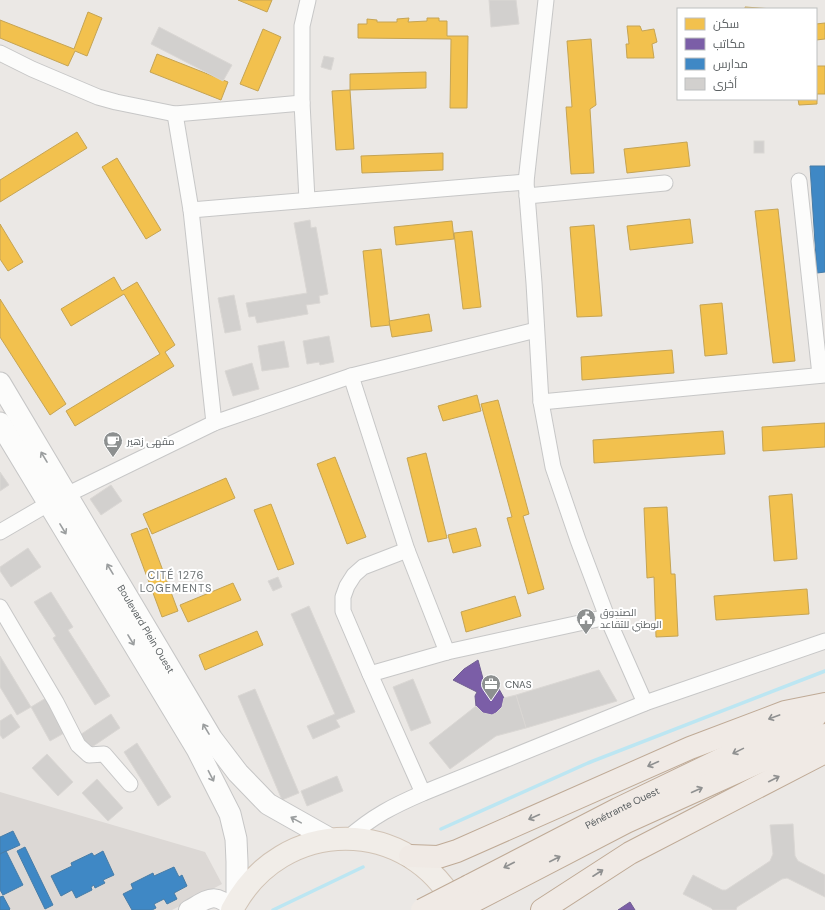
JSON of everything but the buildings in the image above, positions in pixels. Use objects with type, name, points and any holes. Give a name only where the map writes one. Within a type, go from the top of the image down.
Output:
[{"type":"highway","points":[[410,856],[438,857],[457,851],[690,748],[785,712],[825,704]]},
{"type":"highway","name":"Pénétrante Ouest","points":[[463,902],[618,808],[780,731],[825,712]]},
{"type":"highway","name":"Pénétrante Ouest","points":[[422,910],[463,902],[626,822],[790,748],[825,735]]},
{"type":"highway","points":[[542,910],[630,853],[825,752]]},
{"type":"main road","name":"Boulevard Plein Ouest","points":[[0,383],[212,739],[229,762],[268,804],[339,839]]},
{"type":"main road","name":"Boulevard Plein Ouest","points":[[0,424],[197,749],[230,814],[236,839],[237,862],[234,907]]},
{"type":"main road","points":[[234,907],[254,878],[276,859],[302,846],[339,839],[374,841],[387,845],[410,856],[433,874],[451,896],[463,902]]},
{"type":"street","points":[[307,200],[302,103],[302,26],[308,0]]},
{"type":"street","points":[[546,0],[526,189],[534,283],[541,402],[553,467],[578,540],[607,617],[645,703]]},
{"type":"street","points":[[0,52],[32,69],[98,97],[175,114],[302,103]]},
{"type":"street","points":[[175,114],[191,210],[214,423]]},
{"type":"street","points":[[541,402],[823,375],[799,181]]},
{"type":"street","points":[[191,210],[307,200],[665,183]]},
{"type":"street","points":[[0,532],[48,504],[214,423],[351,376],[536,330]]},
{"type":"street","points":[[351,376],[407,550],[447,652]]},
{"type":"street","points":[[407,550],[363,567],[354,575],[347,586],[343,597],[343,611],[423,793]]},
{"type":"street","points":[[0,607],[56,702],[78,745],[89,755],[104,754],[130,784]]},
{"type":"street","points":[[370,674],[447,652],[607,617]]},
{"type":"street","points":[[339,839],[377,815],[423,793],[645,703],[825,641]]},
{"type":"street","points":[[188,910],[213,898],[222,899],[234,907]]},
{"type":"shaded area","points":[[0,792],[205,852],[222,884],[172,910],[0,910]]},
{"type":"waterway","points":[[441,829],[588,763],[825,671]]},
{"type":"waterway","points":[[273,910],[363,867]]},
{"type":"place","name":"مقهى زهير","points":[[113,458]]},
{"type":"place","name":"الصندوق الوطني للتقاعد","points":[[586,635]]},
{"type":"place","name":"CNAS","points":[[491,701]]},
{"type":"district","name":"CITÉ 1276 LOGEMENTS","points":[[176,581]]}]
